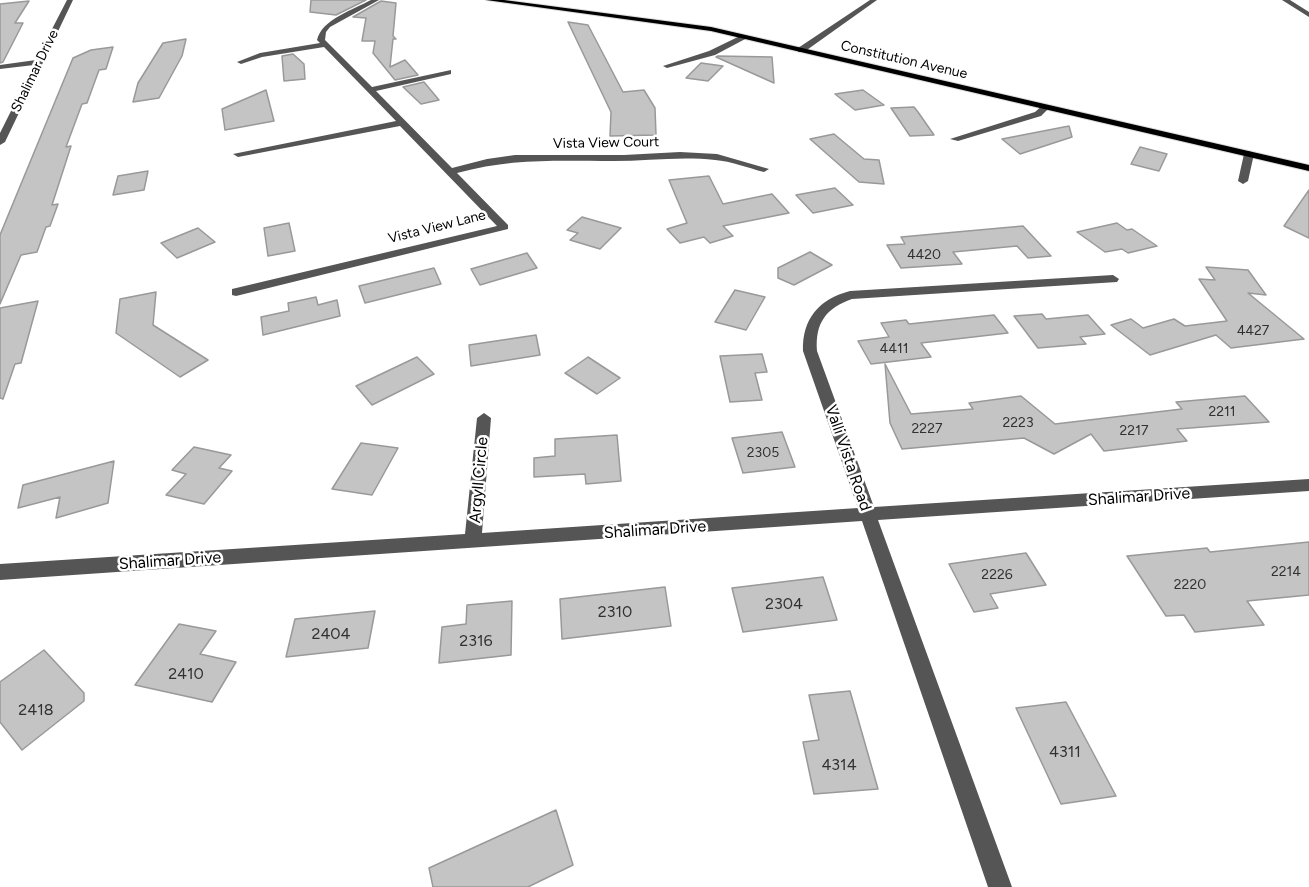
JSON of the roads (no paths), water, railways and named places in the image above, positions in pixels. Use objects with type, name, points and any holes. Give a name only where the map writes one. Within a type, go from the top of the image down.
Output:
[{"type":"main road","name":"Constitution Avenue","points":[[489,0],[662,21],[744,37],[1309,168]]},
{"type":"street","name":"Shalimar Drive","points":[[0,142],[70,0]]},
{"type":"street","points":[[241,62],[260,55],[325,45],[321,39],[323,31],[376,0]]},
{"type":"street","points":[[801,50],[874,0]]},
{"type":"street","points":[[1285,0],[1309,15]]},
{"type":"street","points":[[667,66],[712,53],[744,37]]},
{"type":"street","name":"Vista View Lane","points":[[236,292],[504,226],[325,45]]},
{"type":"street","points":[[0,67],[40,62]]},
{"type":"street","points":[[370,90],[448,72]]},
{"type":"street","points":[[956,139],[1038,114],[1046,107]]},
{"type":"street","points":[[238,154],[401,123]]},
{"type":"street","points":[[1243,181],[1249,154]]},
{"type":"street","name":"Vista View Court","points":[[450,172],[487,162],[515,158],[632,158],[680,155],[717,157],[764,169]]},
{"type":"street","name":"Valli Vista Road","points":[[1000,887],[810,351],[808,336],[811,324],[826,306],[850,295],[1113,279]]},
{"type":"street","name":"Argyll Circle","points":[[474,542],[484,418]]},
{"type":"street","name":"Shalimar Drive","points":[[0,572],[1309,485]]}]
